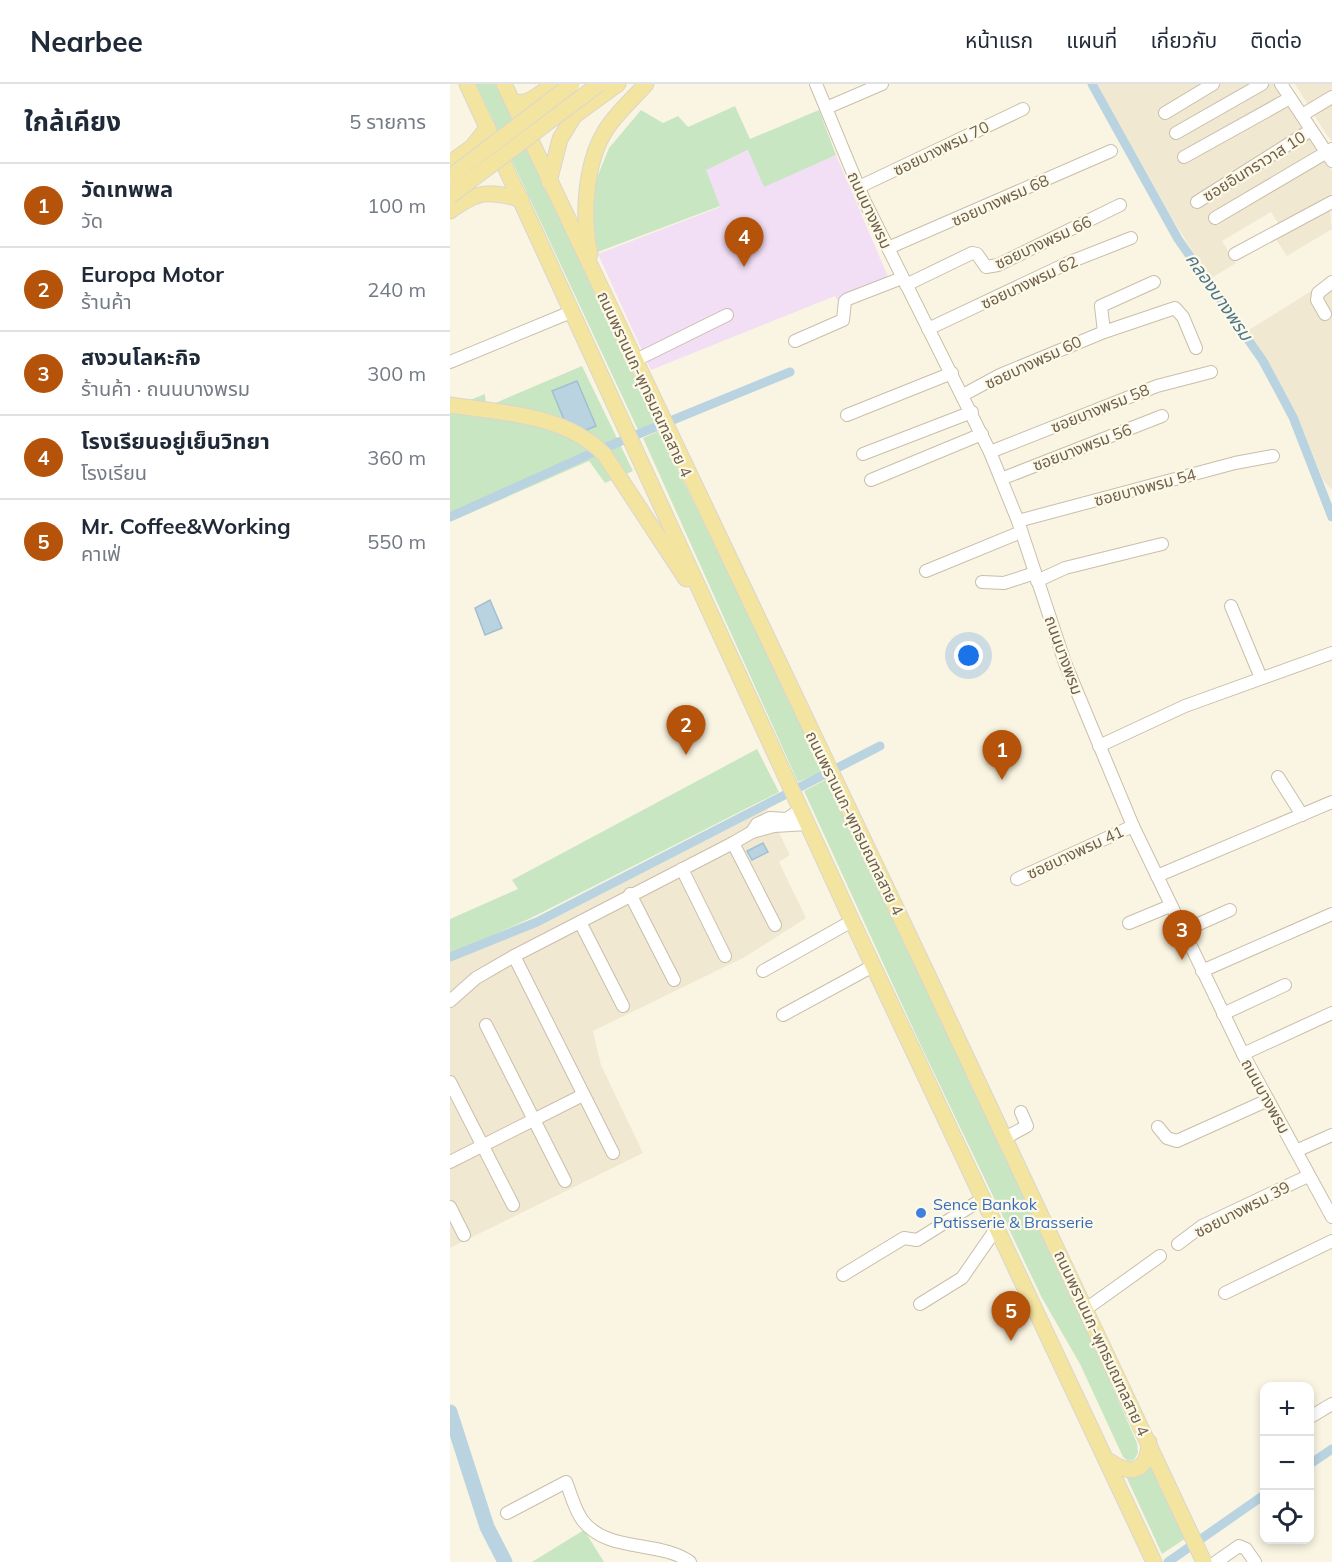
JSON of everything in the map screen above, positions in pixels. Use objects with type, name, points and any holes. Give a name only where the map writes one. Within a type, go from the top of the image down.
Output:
[{"type":"main road","points":[[467,84],[852,921],[1109,1461],[1154,1562]]},
{"type":"main road","name":"ถนนพรานนก-พุทธมณฑลสาย 4","points":[[504,84],[1185,1521],[1207,1560]]},
{"type":"main road","points":[[512,101],[519,104],[527,102],[553,84]]},
{"type":"main road","points":[[450,177],[572,84]]},
{"type":"main road","points":[[450,196],[601,84],[618,84]]},
{"type":"main road","points":[[549,182],[560,139],[570,121],[618,84]]},
{"type":"main road","points":[[594,278],[585,231],[585,209],[596,153],[604,132],[646,84]]},
{"type":"main road","points":[[450,163],[472,147],[488,127]]},
{"type":"main road","points":[[450,211],[474,196],[492,192],[521,199]]},
{"type":"main road","points":[[450,405],[555,422],[578,433],[600,450],[714,622]]},
{"type":"main road","points":[[1109,1461],[1121,1470],[1130,1471],[1140,1466],[1148,1456],[1149,1442]]},
{"type":"street","name":"ถนนบางพรม","points":[[816,84],[859,187],[990,452],[1019,526],[1065,663],[1133,826],[1243,1054],[1332,1217]]},
{"type":"street","points":[[826,108],[882,84]]},
{"type":"street","points":[[1165,112],[1213,84]]},
{"type":"street","points":[[1176,133],[1262,84]]},
{"type":"street","points":[[1184,157],[1287,89],[1311,130],[1330,154],[1215,218]]},
{"type":"street","points":[[1302,115],[1332,97]]},
{"type":"street","name":"ซอยบางพรม 70","points":[[859,187],[1023,109]]},
{"type":"street","name":"ซอยอินทราวาส 10","points":[[1197,202],[1311,130]]},
{"type":"street","name":"ซอยบางพรม 68","points":[[888,248],[1111,151]]},
{"type":"street","points":[[1235,254],[1332,202]]},
{"type":"street","name":"ซอยบางพรม 66","points":[[906,284],[972,253],[977,254],[986,267],[998,266],[1120,205]]},
{"type":"street","name":"ซอยบางพรม 62","points":[[928,328],[1070,262],[1131,238]]},
{"type":"street","points":[[795,341],[843,321],[845,302],[848,299],[906,284],[969,260]]},
{"type":"street","points":[[1104,332],[1101,306],[1154,282]]},
{"type":"street","points":[[1325,314],[1317,300],[1318,293],[1332,282]]},
{"type":"street","name":"ซอยบางพรม 60","points":[[963,395],[1000,375],[1104,332],[1175,308],[1183,317],[1196,348]]},
{"type":"street","points":[[450,362],[571,312]]},
{"type":"street","points":[[634,361],[727,315]]},
{"type":"street","name":"ซอยบางพรม 58","points":[[990,452],[1156,386],[1211,372]]},
{"type":"street","points":[[847,415],[952,373]]},
{"type":"street","points":[[863,454],[972,412]]},
{"type":"street","name":"ซอยบางพรม 56","points":[[1001,478],[1162,416]]},
{"type":"street","points":[[871,480],[982,434]]},
{"type":"street","name":"ซอยบางพรม 54","points":[[926,571],[1019,526],[1235,463],[1273,456]]},
{"type":"street","points":[[982,582],[1004,583],[1036,577],[1162,544]]},
{"type":"street","points":[[1231,606],[1262,678]]},
{"type":"street","points":[[1099,746],[1185,706],[1332,653]]},
{"type":"street","points":[[1278,777],[1302,815]]},
{"type":"street","points":[[1157,876],[1332,802]]},
{"type":"street","points":[[752,832],[758,824],[770,818],[787,819],[801,809]]},
{"type":"street","points":[[450,1001],[476,978],[514,956],[752,832],[774,826],[808,824]]},
{"type":"street","name":"ซอยบางพรม 41","points":[[1017,879],[1133,826]]},
{"type":"street","points":[[733,843],[775,925]]},
{"type":"street","points":[[682,869],[725,956]]},
{"type":"street","points":[[630,894],[674,980]]},
{"type":"street","points":[[1129,923],[1170,906]]},
{"type":"street","points":[[1183,932],[1230,910]]},
{"type":"street","points":[[1202,971],[1332,914]]},
{"type":"street","points":[[763,971],[852,921]]},
{"type":"street","points":[[580,922],[623,1006]]},
{"type":"street","points":[[514,956],[613,1154]]},
{"type":"street","points":[[783,1015],[873,966]]},
{"type":"street","points":[[1223,1014],[1285,985]]},
{"type":"street","points":[[1243,1054],[1332,1013]]},
{"type":"street","points":[[486,1025],[565,1181]]},
{"type":"street","points":[[450,1082],[513,1205]]},
{"type":"street","points":[[450,1162],[583,1095]]},
{"type":"street","points":[[1158,1126],[1167,1138],[1177,1141],[1268,1100]]},
{"type":"street","points":[[1005,1138],[1027,1125],[1021,1112]]},
{"type":"street","points":[[1296,1151],[1332,1135]]},
{"type":"street","name":"ซอยบางพรม 39","points":[[1178,1244],[1202,1226],[1308,1176]]},
{"type":"street","points":[[843,1275],[904,1239],[917,1240],[984,1198]]},
{"type":"street","points":[[450,1207],[464,1235]]},
{"type":"street","points":[[920,1304],[962,1278],[998,1226]]},
{"type":"street","points":[[1225,1293],[1332,1241]]},
{"type":"street","points":[[1086,1309],[1160,1256]]},
{"type":"street","points":[[1314,1415],[1332,1404]]},
{"type":"street","points":[[507,1513],[566,1482],[582,1520],[596,1533],[623,1542],[678,1553],[690,1562]]},
{"type":"street","points":[[1207,1560],[1239,1546],[1246,1549],[1255,1562]]},
{"type":"shaded area","points":[[1097,84],[1274,84],[1332,171],[1332,207],[1330,208],[1332,229],[1287,256],[1275,238],[1284,232],[1271,212],[1222,241],[1236,263],[1210,279],[1172,218]]},
{"type":"shaded area","points":[[1295,84],[1332,84],[1332,142],[1324,131]]},
{"type":"shaded area","points":[[749,150],[764,186],[836,155],[889,279],[838,301],[835,296],[651,370],[598,254],[720,207],[705,170]]},
{"type":"shaded area","points":[[1332,278],[1331,489],[1323,480],[1303,430],[1272,368],[1247,331]]},
{"type":"shaded area","points":[[767,809],[790,855],[779,862],[806,918],[745,957],[593,1031],[601,1065],[643,1153],[450,1248],[450,959],[541,924]]},
{"type":"green space","points":[[476,84],[496,84],[656,422],[638,430]]},
{"type":"green space","points":[[735,106],[750,139],[819,110],[836,155],[764,187],[748,150],[706,170],[720,206],[595,253],[585,231],[596,180],[609,148],[641,110],[663,123],[678,116],[688,127]]},
{"type":"green space","points":[[582,366],[633,471],[605,483],[589,461],[450,522],[450,408],[485,394],[486,407]]},
{"type":"green space","points":[[659,431],[824,771],[798,782],[643,438]]},
{"type":"green space","points":[[757,749],[779,792],[531,918],[450,955],[450,919],[518,889],[512,880]]},
{"type":"green space","points":[[827,779],[1088,1331],[1137,1443],[1138,1453],[1134,1460],[1128,1461],[1123,1457],[1080,1364],[1042,1298],[922,1048],[804,791]]},
{"type":"green space","points":[[1150,1463],[1186,1538],[1162,1554],[1126,1476]]},
{"type":"green space","points":[[584,1530],[604,1562],[532,1562]]},
{"type":"water","points":[[577,381],[596,426],[571,436],[552,391]]},
{"type":"water","points":[[490,600],[502,628],[485,635],[475,608]]},
{"type":"water","points":[[763,843],[768,852],[752,860],[747,851]]},
{"type":"waterway","name":"คลองบางพรม","points":[[1092,84],[1178,239],[1263,361],[1293,417],[1332,517]]},
{"type":"waterway","points":[[450,517],[592,453],[790,372]]},
{"type":"waterway","points":[[450,957],[537,922],[880,746]]},
{"type":"waterway","points":[[450,1412],[487,1527],[505,1562]]},
{"type":"waterway","points":[[1314,1461],[1332,1449]]},
{"type":"waterway","points":[[1168,1562],[1260,1498]]},
{"type":"place","name":"โรงเรียนอยู่เย็นวิทยา","points":[[744,267]]},
{"type":"place","name":"Europa Motor","points":[[686,755]]},
{"type":"place","name":"วัดเทพพล","points":[[1002,780]]},
{"type":"place","name":"สงวนโลหะกิจ","points":[[1182,960]]},
{"type":"place","name":"Sence Bankok Patisserie & Brasserie","points":[[921,1213]]},
{"type":"place","name":"Mr. Coffee&Working","points":[[1011,1341]]}]
